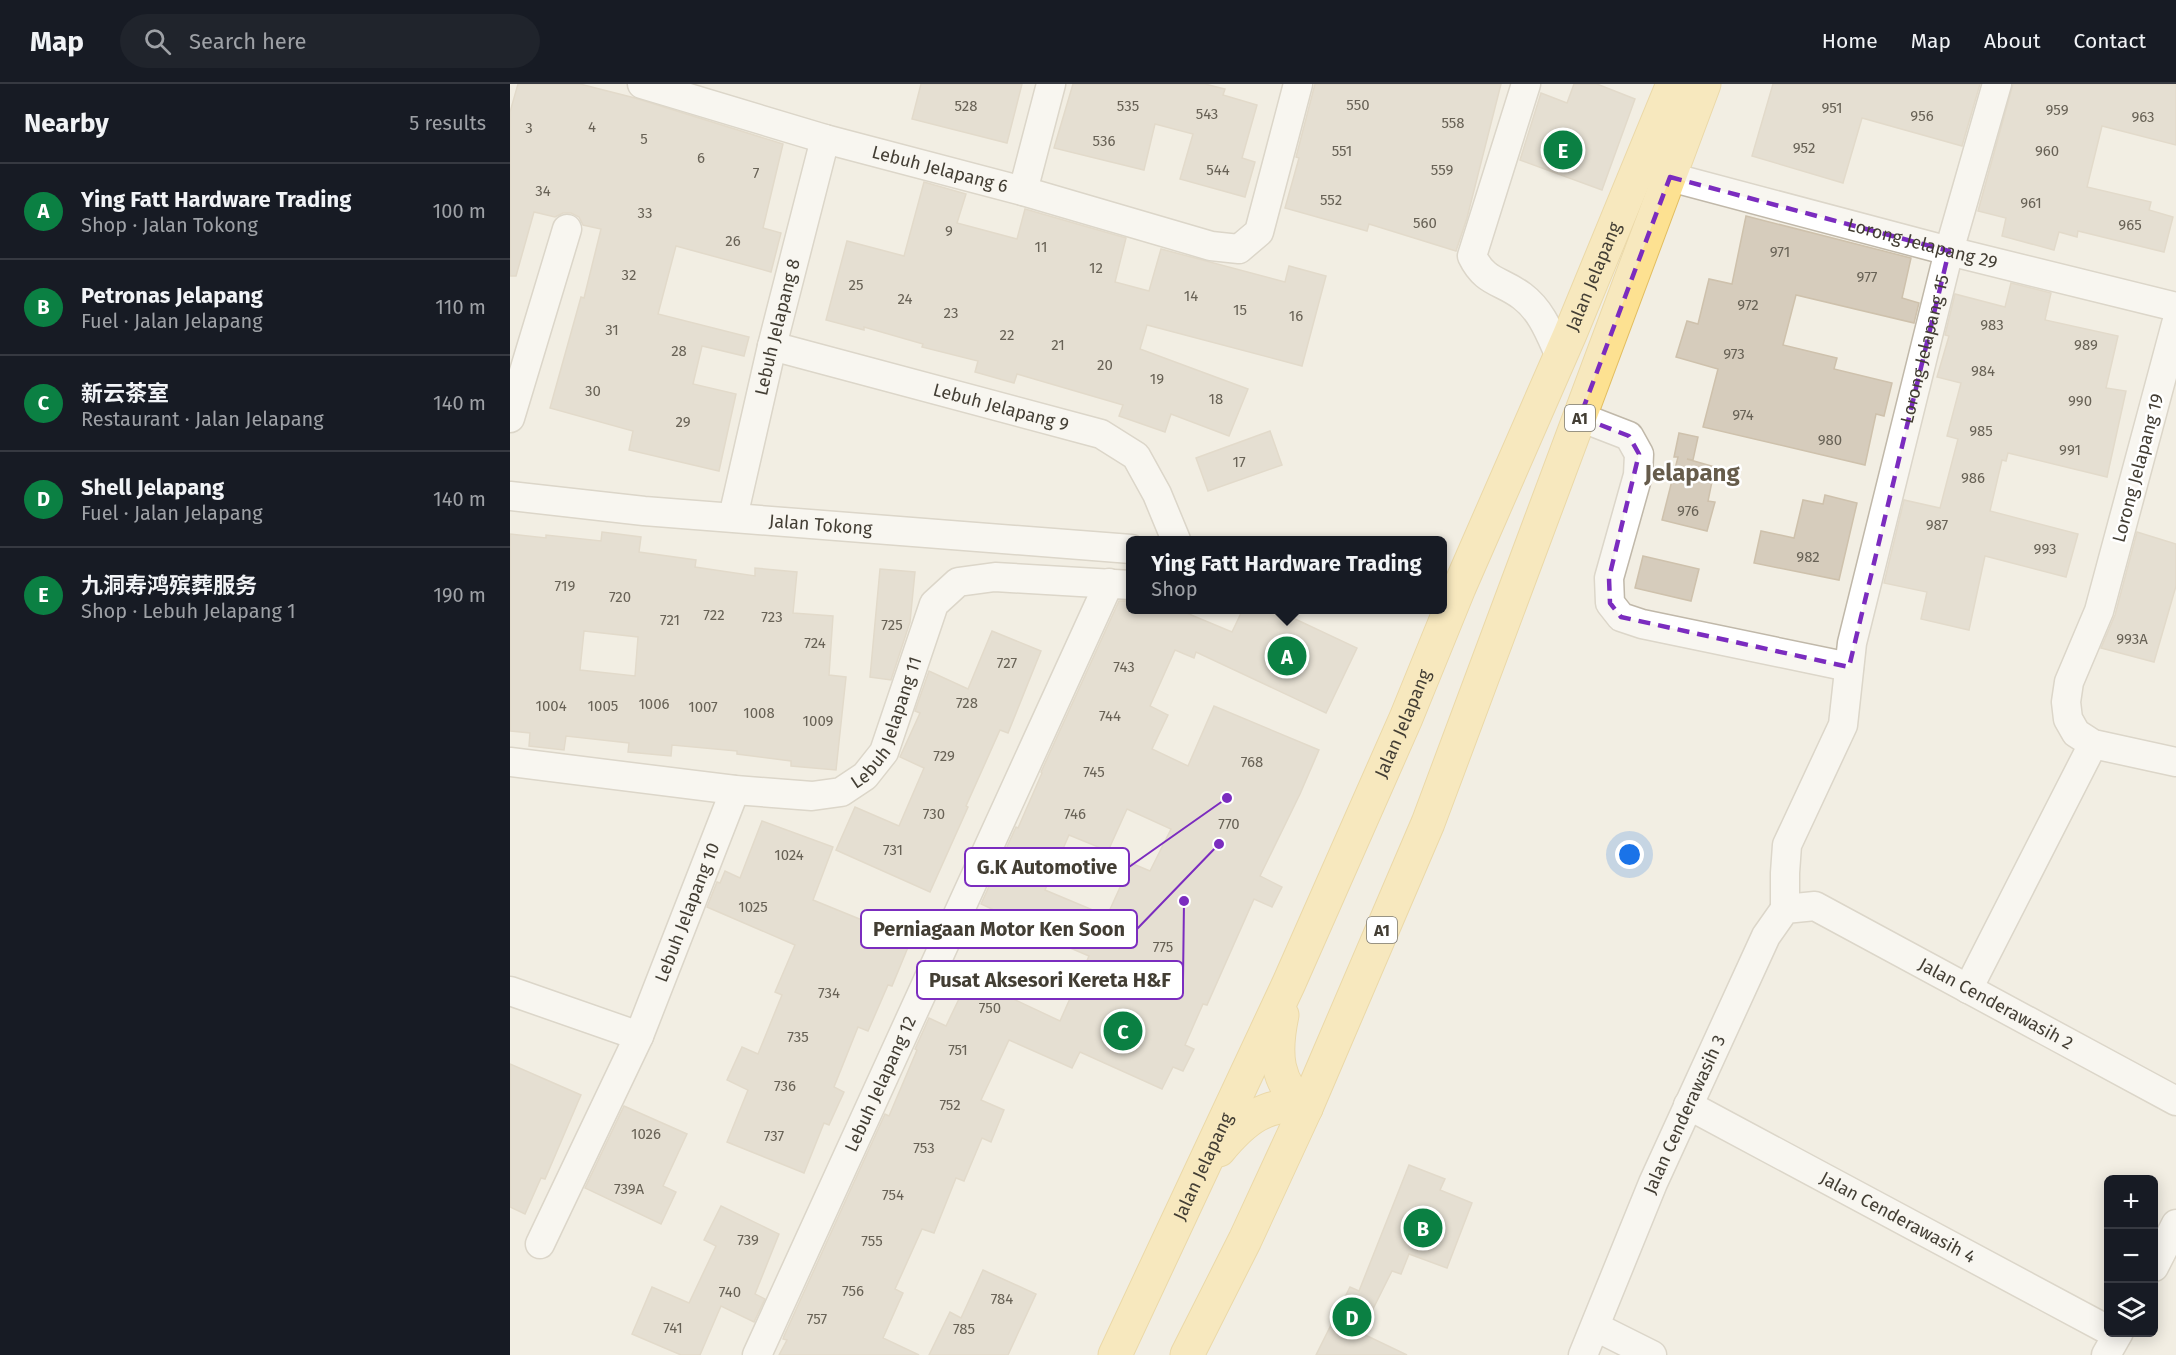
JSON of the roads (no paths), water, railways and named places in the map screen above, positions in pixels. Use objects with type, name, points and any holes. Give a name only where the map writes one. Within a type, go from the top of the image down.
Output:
[{"type":"main road","name":"Jalan Jelapang","points":[[1451,587],[1560,356],[1672,84]]},
{"type":"main road","name":"Jalan Jelapang","points":[[1186,1355],[1245,1240],[1306,1108],[1428,823],[1704,84]]},
{"type":"main road","name":"Jalan Jelapang","points":[[1115,1355],[1289,983],[1406,718],[1442,614]]},
{"type":"main road","points":[[1289,983],[1278,1036],[1279,1066],[1287,1089],[1306,1108]]},
{"type":"main road","points":[[1197,1178],[1232,1136],[1259,1114],[1279,1106],[1290,1105],[1306,1108]]},
{"type":"street","name":"Lebuh Jelapang 6","points":[[642,84],[825,139],[1023,190],[1211,246],[1239,249],[1259,232],[1298,84]]},
{"type":"street","points":[[1023,190],[1051,84]]},
{"type":"street","points":[[1526,84],[1472,256],[1479,270],[1522,296],[1542,317],[1560,356]]},
{"type":"street","name":"Lorong Jelapang 15","points":[[1785,909],[1787,845],[1843,725],[1852,643],[1949,251],[1997,84]]},
{"type":"street","name":"Lebuh Jelapang 8","points":[[734,517],[772,346],[825,139]]},
{"type":"street","name":"Lorong Jelapang 29","points":[[1670,177],[1949,251],[2176,307]]},
{"type":"street","points":[[510,418],[567,229]]},
{"type":"street","name":"Lorong Jelapang 19","points":[[2092,744],[2076,733],[2068,719],[2066,702],[2069,682],[2099,611],[2176,324]]},
{"type":"street","name":"Lebuh Jelapang 9","points":[[772,346],[1101,434],[1136,456],[1157,494],[1174,536]]},
{"type":"street","points":[[1580,417],[1629,436],[1639,453],[1638,475],[1609,578],[1610,603],[1621,617],[1642,624],[1849,667]]},
{"type":"street","name":"Jalan Tokong","points":[[510,496],[644,512],[734,517],[1126,549]]},
{"type":"street","name":"Lebuh Jelapang 11","points":[[510,762],[735,790],[812,796],[841,792],[865,776],[884,752],[934,604],[957,582],[994,577],[1120,584]]},
{"type":"street","name":"Lebuh Jelapang 12","points":[[757,1355],[1120,584]]},
{"type":"street","points":[[1968,989],[2092,744],[2176,762]]},
{"type":"street","name":"Lebuh Jelapang 10","points":[[540,1244],[639,1036],[735,790]]},
{"type":"street","name":"Jalan Cenderawasih 2","points":[[1785,909],[1815,906],[2176,1101]]},
{"type":"street","name":"Jalan Cenderawasih 3","points":[[1583,1355],[1653,1183],[1688,1105],[1766,936],[1785,909]]},
{"type":"street","points":[[510,991],[639,1036]]},
{"type":"street","name":"Jalan Cenderawasih 4","points":[[1688,1105],[2104,1332]]},
{"type":"street","points":[[2158,1259],[2176,1224]]},
{"type":"street","points":[[1596,1327],[1652,1355]]},
{"type":"place","name":"九洞寿鸿殡葬服务","points":[[1563,150]]},
{"type":"place","name":"Ying Fatt Hardware Trading","points":[[1287,656]]},
{"type":"place","name":"G.K Automotive","points":[[1227,798]]},
{"type":"place","name":"Perniagaan Motor Ken Soon","points":[[1219,844]]},
{"type":"place","name":"Pusat Aksesori Kereta H&F","points":[[1184,901]]},
{"type":"place","name":"新云茶室","points":[[1123,1031]]},
{"type":"place","name":"Petronas Jelapang","points":[[1423,1228]]},
{"type":"place","name":"Shell Jelapang","points":[[1352,1317]]},
{"type":"district","name":"Jelapang","points":[[1692,473]]}]
